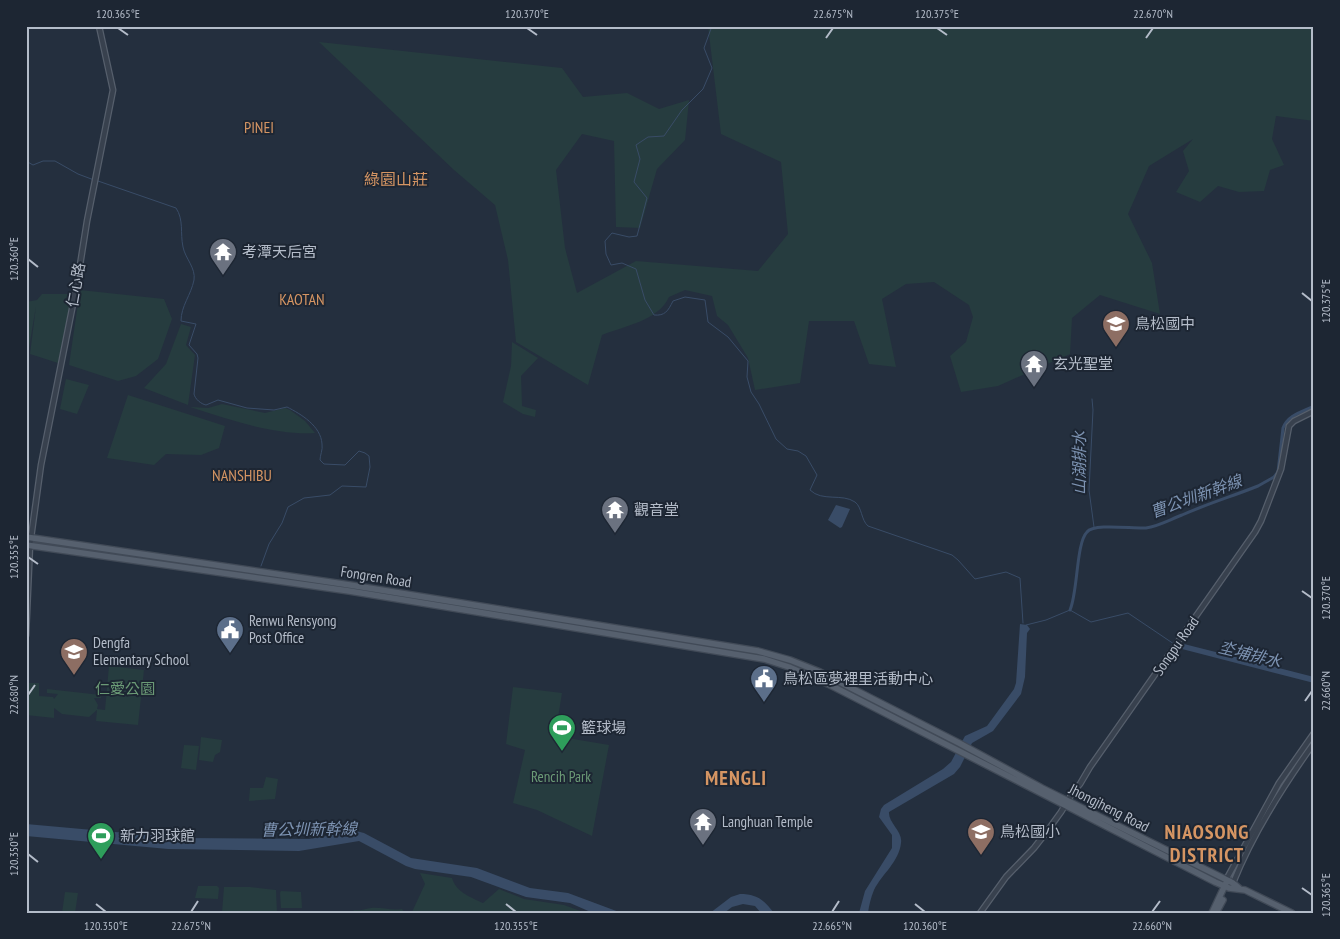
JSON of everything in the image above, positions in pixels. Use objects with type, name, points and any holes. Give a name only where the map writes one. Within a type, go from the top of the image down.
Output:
[{"type":"main road","name":"Fongren Road","points":[[28,537],[350,585],[770,654],[818,671],[958,746]]},
{"type":"main road","name":"Fongren Road","points":[[28,545],[110,555],[348,591],[764,659],[789,667],[828,684],[958,746]]},
{"type":"main road","name":"Jhongjheng Road","points":[[958,746],[1066,803],[1228,884],[1252,893],[1292,913]]},
{"type":"main road","points":[[1212,913],[1228,884]]},
{"type":"main road","points":[[1216,913],[1228,884]]},
{"type":"street","name":"仁心路","points":[[26,635],[28,537],[113,90],[99,26]]},
{"type":"street","name":"Songpu Road","points":[[980,913],[1006,877],[1034,848],[1255,532],[1281,469],[1289,426],[1294,421],[1314,411]]},
{"type":"street","points":[[1228,884],[1279,783],[1313,735]]},
{"type":"street","points":[[1228,884],[1293,772],[1314,743]]},
{"type":"green space","points":[[708,26],[1314,26],[1314,121],[1276,116],[1272,139],[1284,165],[1270,170],[1264,191],[1239,192],[1218,186],[1200,202],[1176,192],[1189,171],[1183,151],[1193,139],[1149,166],[1128,214],[1152,263],[1160,314],[1100,295],[1072,318],[1070,354],[998,386],[961,392],[950,356],[966,342],[973,317],[969,305],[934,282],[906,284],[882,299],[896,367],[869,364],[854,321],[809,321],[800,383],[755,390],[748,358],[728,325],[717,316],[712,296],[685,290],[669,297],[657,312],[640,322],[602,335],[588,385],[516,342],[508,260],[495,205],[454,170],[319,42],[562,68],[583,97],[627,93],[659,109],[689,100],[685,140],[657,169],[640,228],[616,227],[614,141],[582,134],[556,170],[565,248],[577,293],[636,261],[758,271],[788,234],[781,162],[721,134]]},
{"type":"green space","points":[[80,290],[164,299],[172,319],[158,359],[136,376],[118,381],[69,365]]},
{"type":"green space","points":[[42,294],[72,294],[58,363],[30,354],[36,306],[28,354],[26,353],[26,302],[37,300]]},
{"type":"green space","points":[[181,324],[191,327],[186,345],[195,355],[188,405],[144,388],[166,364]]},
{"type":"green space","points":[[512,342],[538,358],[521,376],[522,406],[536,410],[535,417],[523,414],[503,402],[511,366]]},
{"type":"green space","points":[[66,379],[89,385],[77,414],[60,409]]},
{"type":"green space","points":[[128,395],[225,426],[219,448],[201,455],[166,454],[154,465],[107,458]]},
{"type":"green space","points":[[222,404],[265,413],[285,408],[305,421],[315,433],[283,432],[267,429],[190,407],[208,408]]},
{"type":"green space","name":"仁愛公園","points":[[109,666],[144,670],[138,725],[96,721],[97,710],[89,717],[62,714],[54,708],[54,718],[26,715],[26,683],[39,683],[39,696],[53,697],[54,699],[58,694],[47,693],[47,689],[101,695],[101,698],[94,698],[98,705],[97,709],[105,710]]},
{"type":"green space","name":"Rencih Park","points":[[513,687],[562,693],[555,736],[609,745],[592,836],[537,810],[513,803],[525,750],[506,744]]},
{"type":"green space","points":[[201,737],[222,740],[220,752],[215,755],[213,762],[199,760]]},
{"type":"green space","points":[[184,745],[199,746],[196,770],[181,768]]},
{"type":"green space","points":[[266,777],[278,779],[275,799],[249,801],[250,788],[263,788]]},
{"type":"green space","points":[[420,873],[452,878],[460,890],[483,903],[499,889],[524,899],[564,905],[586,913],[405,913],[412,912],[425,884]]},
{"type":"green space","points":[[198,886],[217,886],[219,888],[218,899],[195,898]]},
{"type":"green space","points":[[224,887],[276,890],[277,913],[222,913]]},
{"type":"green space","points":[[281,891],[301,892],[302,908],[281,908]]},
{"type":"green space","points":[[65,892],[78,893],[75,913],[62,913]]},
{"type":"green space","points":[[375,908],[402,909],[405,913],[352,913],[354,910]]},
{"type":"water","points":[[836,505],[850,509],[840,528],[828,520]]},
{"type":"water","points":[[1020,624],[1027,625],[1030,629],[1027,633],[1025,677],[1021,694],[993,731],[972,743],[960,767],[954,774],[889,812],[889,816],[900,835],[900,850],[894,862],[877,884],[870,901],[868,913],[859,913],[865,891],[892,848],[892,835],[879,817],[881,809],[884,805],[943,769],[951,762],[965,736],[987,726],[1014,689],[1016,683]]},
{"type":"water","points":[[1184,644],[1314,677],[1314,683],[1182,649]]},
{"type":"water","points":[[26,824],[182,838],[309,839],[356,831],[364,833],[411,858],[477,868],[530,888],[568,893],[619,912],[650,913],[593,913],[570,903],[526,897],[471,877],[406,866],[359,841],[299,851],[168,849],[26,836]]},
{"type":"water","points":[[740,894],[751,895],[760,899],[774,913],[761,913],[755,906],[743,904],[732,907],[724,913],[710,913],[731,897]]},
{"type":"waterway","points":[[712,26],[704,48],[712,68],[703,89],[682,110],[664,136],[648,137],[636,145],[640,159],[634,182],[647,198],[637,236],[629,237],[612,233],[605,241],[606,254],[611,265],[622,263],[636,269],[645,300],[654,315],[664,314],[673,301],[685,297],[705,300],[708,322],[728,337],[748,361],[747,377],[751,392],[776,439],[787,449],[798,451],[806,456],[817,475],[810,490],[820,496],[850,499],[857,504],[868,526],[952,555],[975,579],[1006,572],[1020,578],[1023,623]]},
{"type":"waterway","points":[[26,150],[26,156]]},
{"type":"waterway","points":[[26,161],[33,165],[43,161],[55,161],[78,174],[94,180]]},
{"type":"waterway","points":[[98,181],[176,208],[181,222],[183,247],[194,276],[193,285],[183,310],[181,321],[196,324],[189,345],[198,358],[194,394],[197,399],[206,405],[218,400],[247,408],[274,410],[287,407],[309,421],[318,432],[322,446],[320,460],[324,464],[345,465],[359,451],[369,456],[370,467],[366,487],[342,486],[330,495],[304,498],[288,507],[282,523],[269,544],[261,566]]},
{"type":"waterway","name":"山湖排水","points":[[1092,399],[1089,490],[1094,527]]},
{"type":"waterway","name":"曹公圳新幹線","points":[[1070,610],[1073,602],[1081,546],[1087,532],[1091,529],[1105,527],[1151,527],[1258,486],[1274,477],[1278,472],[1285,424],[1296,414],[1314,406]]},
{"type":"waterway","name":"坔埔排水","points":[[1026,625],[1046,620],[1070,610],[1091,622],[1128,613],[1174,644]]},
{"type":"place","name":"考潭天后宮","points":[[223,276]]},
{"type":"place","name":"鳥松國中","points":[[1116,348]]},
{"type":"place","name":"玄光聖堂","points":[[1034,388]]},
{"type":"place","name":"觀音堂","points":[[615,534]]},
{"type":"place","name":"Renwu Rensyong Post Office","points":[[230,654]]},
{"type":"place","name":"Dengfa Elementary School","points":[[74,676]]},
{"type":"place","name":"鳥松區夢裡里活動中心","points":[[764,703]]},
{"type":"place","name":"籃球場","points":[[562,752]]},
{"type":"place","name":"Langhuan Temple","points":[[703,846]]},
{"type":"place","name":"鳥松國小","points":[[981,856]]},
{"type":"place","name":"新力羽球館","points":[[101,860]]},
{"type":"district","name":"PINEI","points":[[259,127]]},
{"type":"district","name":"綠園山莊","points":[[396,179]]},
{"type":"district","name":"KAOTAN","points":[[302,299]]},
{"type":"district","name":"NANSHIBU","points":[[242,475]]},
{"type":"district","name":"MENGLI","points":[[736,778]]},
{"type":"district","name":"NIAOSONG DISTRICT","points":[[1207,844]]}]
